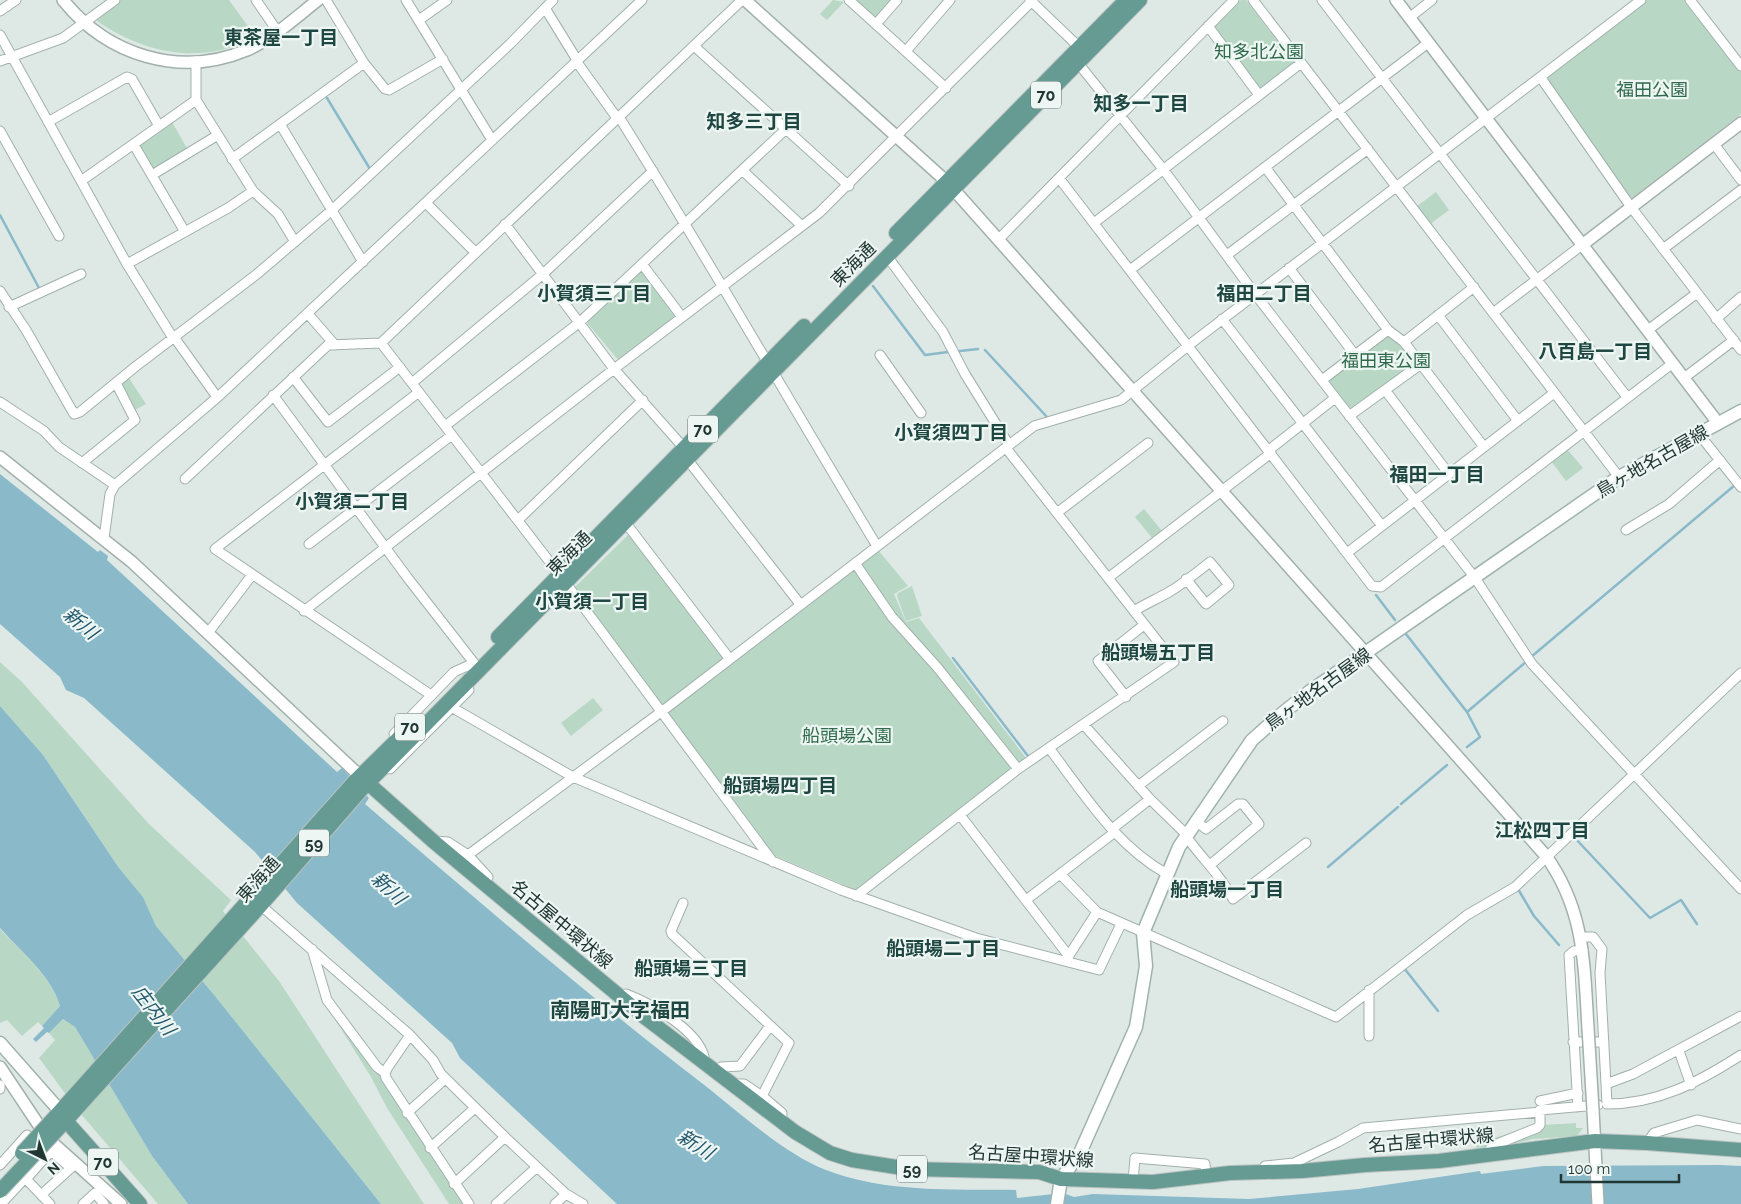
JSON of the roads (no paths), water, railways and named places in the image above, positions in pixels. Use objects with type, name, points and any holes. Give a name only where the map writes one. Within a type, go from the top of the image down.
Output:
[{"type":"main road","name":"東海通","points":[[770,368],[886,256],[1079,47],[1126,0]]},
{"type":"main road","name":"東海通","points":[[0,1191],[62,1116],[362,782],[474,663],[686,454],[950,186],[1078,63],[1140,0]]},
{"type":"main road","name":"鳥ヶ地名古屋線","points":[[1060,1184],[1080,1153],[1136,1027],[1146,966],[1142,933],[1166,874],[1187,835],[1252,740],[1279,716],[1619,477],[1741,410]]},
{"type":"main road","name":"東海通","points":[[362,782],[501,648],[562,578],[625,522],[686,454]]},
{"type":"main road","name":"名古屋中環状線","points":[[362,782],[622,998],[781,1122],[822,1148],[852,1160],[909,1169],[1039,1172],[1060,1184],[1153,1182],[1206,1175],[1439,1161],[1595,1141],[1741,1150]]},
{"type":"main road","points":[[0,1043],[62,1116]]},
{"type":"main road","name":"東海通","points":[[0,1178],[62,1116]]},
{"type":"main road","name":"70","points":[[62,1116],[140,1204]]},
{"type":"main road","points":[[1057,1204],[1060,1184]]},
{"type":"street","points":[[0,11],[16,0]]},
{"type":"street","points":[[63,0],[84,23],[110,42],[141,56],[172,62],[196,61],[233,55],[278,32],[318,0]]},
{"type":"street","points":[[0,61],[63,38],[115,0]]},
{"type":"street","points":[[256,0],[278,32]]},
{"type":"street","points":[[326,0],[364,63],[385,89],[389,90],[443,59]]},
{"type":"street","points":[[406,0],[492,140]]},
{"type":"street","points":[[419,20],[446,0]]},
{"type":"street","points":[[0,291],[74,414],[80,412],[257,274],[332,210],[510,44],[553,0]]},
{"type":"street","points":[[104,538],[110,494],[115,485],[217,397],[308,314],[642,0]]},
{"type":"street","points":[[185,479],[328,345],[381,343],[742,0]]},
{"type":"street","points":[[746,0],[950,186],[1546,856],[1568,893],[1583,950],[1598,1204]]},
{"type":"street","points":[[849,0],[946,88]]},
{"type":"street","points":[[876,24],[897,0]]},
{"type":"street","points":[[906,51],[950,0]]},
{"type":"street","points":[[998,240],[1234,0]]},
{"type":"street","points":[[1252,0],[1619,477]]},
{"type":"street","points":[[1322,0],[1627,397]]},
{"type":"street","points":[[1396,0],[1718,423]]},
{"type":"street","points":[[1409,18],[1432,0]]},
{"type":"street","points":[[1690,0],[1741,66]]},
{"type":"street","points":[[304,611],[614,369],[802,226],[849,186],[1031,1],[1079,47]]},
{"type":"street","points":[[468,855],[574,777],[1034,426],[1121,400],[1288,268],[1541,78],[1639,1]]},
{"type":"street","points":[[545,8],[577,60],[618,118],[686,222],[770,368],[877,546]]},
{"type":"street","points":[[1208,26],[1260,95]]},
{"type":"street","points":[[0,35],[14,56],[48,122],[127,264],[174,338],[217,397]]},
{"type":"street","points":[[1130,270],[1428,43]]},
{"type":"street","points":[[694,46],[849,186]]},
{"type":"street","points":[[196,61],[196,100],[253,191],[278,214],[295,242]]},
{"type":"street","points":[[232,158],[364,63]]},
{"type":"street","points":[[1078,63],[1163,169],[1255,294],[1474,578],[1532,664],[1741,889]]},
{"type":"street","points":[[1094,223],[1301,63]]},
{"type":"street","points":[[48,122],[127,77],[132,79],[159,126]]},
{"type":"street","points":[[1541,78],[1631,207],[1716,319],[1739,346],[1684,378]]},
{"type":"street","points":[[81,181],[196,100]]},
{"type":"street","points":[[1494,313],[1741,123]]},
{"type":"street","points":[[280,124],[363,262]]},
{"type":"street","points":[[445,426],[580,322],[786,129]]},
{"type":"street","points":[[0,131],[59,236]]},
{"type":"street","points":[[152,175],[218,135]]},
{"type":"street","points":[[1714,144],[1741,180]]},
{"type":"street","points":[[134,145],[185,232]]},
{"type":"street","points":[[1227,256],[1368,149]]},
{"type":"street","points":[[1265,167],[1388,330],[1404,342],[1484,447]]},
{"type":"street","points":[[742,170],[802,226]]},
{"type":"street","points":[[412,383],[543,274],[653,171]]},
{"type":"street","points":[[1059,178],[1372,586],[1382,587],[1672,363]]},
{"type":"street","points":[[1663,250],[1741,190]]},
{"type":"street","points":[[127,264],[228,208],[253,191]]},
{"type":"street","points":[[426,203],[475,252]]},
{"type":"street","points":[[505,224],[614,369],[643,400],[686,454],[800,604]]},
{"type":"street","points":[[856,896],[1018,769],[1126,697],[1174,662],[1008,446],[965,374],[943,332],[886,256]]},
{"type":"street","points":[[642,264],[682,317]]},
{"type":"street","points":[[1288,268],[1355,355]]},
{"type":"street","points":[[10,307],[81,274]]},
{"type":"street","points":[[1404,342],[1474,287]]},
{"type":"street","points":[[1648,330],[1697,293]]},
{"type":"street","points":[[1716,319],[1741,297]]},
{"type":"street","points":[[308,314],[335,345]]},
{"type":"street","points":[[1438,316],[1518,421]]},
{"type":"street","points":[[1222,319],[1382,526]]},
{"type":"street","points":[[1322,380],[1388,330]]},
{"type":"street","points":[[381,343],[562,578],[773,862]]},
{"type":"street","points":[[880,355],[921,413]]},
{"type":"street","points":[[1349,416],[1421,364]]},
{"type":"street","points":[[293,377],[328,422],[400,367]]},
{"type":"street","points":[[82,463],[135,420],[116,383]]},
{"type":"street","points":[[1385,390],[1449,474]]},
{"type":"street","points":[[419,392],[215,549],[304,611],[431,695]]},
{"type":"street","points":[[1347,553],[1554,393]]},
{"type":"street","points":[[273,395],[355,508],[474,663],[454,672],[376,756]]},
{"type":"street","points":[[1108,578],[1222,491],[1335,398]]},
{"type":"street","points":[[518,520],[643,400]]},
{"type":"street","points":[[0,402],[44,432],[59,448],[115,485]]},
{"type":"street","points":[[1699,434],[1741,487]]},
{"type":"street","points":[[309,544],[452,435]]},
{"type":"street","points":[[1058,512],[1148,443]]},
{"type":"street","points":[[0,457],[104,538],[208,632],[362,782]]},
{"type":"street","points":[[1626,530],[1669,504],[1720,460]]},
{"type":"street","points":[[625,522],[730,658]]},
{"type":"street","points":[[1134,611],[1154,598],[1169,592],[1186,579],[1210,562],[1229,586],[1206,604],[1186,579]]},
{"type":"street","points":[[855,563],[892,617],[937,667],[1018,769]]},
{"type":"street","points":[[208,632],[252,575]]},
{"type":"street","points":[[1126,697],[1098,661],[1144,625]]},
{"type":"street","points":[[390,769],[453,708],[488,669],[501,648]]},
{"type":"street","points":[[1060,874],[1097,912],[1336,1017],[1467,915],[1515,887],[1741,673]]},
{"type":"street","points":[[453,708],[574,777],[856,896],[976,938],[1066,959],[1099,970],[1122,924]]},
{"type":"street","points":[[1138,786],[1223,721]]},
{"type":"street","points":[[1084,725],[1150,799],[1187,835],[1223,879],[1234,899],[1306,843]]},
{"type":"street","points":[[1049,748],[1113,831],[1144,862],[1166,874]]},
{"type":"street","points":[[1026,900],[1150,799]]},
{"type":"street","points":[[1196,821],[1206,829],[1238,804],[1243,804],[1259,824],[1210,865]]},
{"type":"street","points":[[960,815],[1026,900],[1066,959]]},
{"type":"street","points":[[434,840],[448,842],[468,855],[488,877],[486,884]]},
{"type":"street","points":[[257,901],[410,1036],[433,1060],[445,1079],[505,1138],[566,1194],[583,1204]]},
{"type":"street","points":[[684,903],[671,930],[672,934],[789,1043],[762,1096]]},
{"type":"street","points":[[1066,959],[1097,912]]},
{"type":"street","points":[[1581,937],[1593,937],[1602,949],[1603,956],[1599,960],[1606,1104]]},
{"type":"street","points":[[312,949],[327,1000],[377,1067],[385,1073],[407,1113],[469,1204]]},
{"type":"street","points":[[1578,1107],[1572,1042],[1569,955],[1574,951],[1583,950]]},
{"type":"street","points":[[1369,1036],[1370,990]]},
{"type":"street","points":[[1606,1084],[1634,1074],[1741,1016]]},
{"type":"street","points":[[710,1067],[740,1066],[770,1026]]},
{"type":"street","points":[[385,1073],[410,1036]]},
{"type":"street","points":[[1572,1042],[1604,1042]]},
{"type":"street","points":[[1678,1051],[1691,1085]]},
{"type":"street","points":[[1255,1173],[1255,1167],[1294,1163],[1363,1128],[1636,1102],[1661,1096],[1691,1085],[1741,1055]]},
{"type":"street","points":[[0,1068],[50,1139],[121,1204]]},
{"type":"street","points":[[407,1113],[445,1079]]},
{"type":"street","points":[[732,1084],[744,1084],[762,1096],[782,1113],[781,1122]]},
{"type":"street","points":[[1540,1101],[1578,1093]]},
{"type":"street","points":[[430,1148],[475,1108]]},
{"type":"street","points":[[1486,1156],[1492,1146],[1537,1128],[1540,1125],[1540,1112]]},
{"type":"street","points":[[1647,1143],[1654,1132],[1697,1120],[1741,1129]]},
{"type":"street","points":[[0,1165],[27,1135],[48,1155]]},
{"type":"street","points":[[454,1184],[505,1138]]},
{"type":"street","points":[[1,1204],[51,1150],[71,1168],[41,1195]]},
{"type":"street","points":[[1133,1181],[1135,1158],[1205,1164],[1206,1175]]},
{"type":"street","points":[[496,1204],[537,1167]]},
{"type":"street","points":[[26,1179],[50,1204]]},
{"type":"street","points":[[83,1204],[95,1193],[104,1204]]},
{"type":"street","points":[[555,1204],[566,1194]]},
{"type":"water","name":"新川","points":[[0,474],[98,552],[100,550],[108,556],[107,560],[337,772],[342,768],[369,798],[365,804],[490,911],[762,1132],[794,1154],[826,1170],[872,1183],[896,1186],[1016,1190],[1017,1198],[1063,1193],[1074,1197],[1093,1194],[1249,1199],[1358,1189],[1480,1171],[1481,1174],[1543,1166],[1720,1165],[1741,1166],[1741,1204],[617,1204],[460,1058],[452,1043],[297,903],[255,852],[84,698],[66,690],[60,677],[0,624]]},
{"type":"water","name":"庄内川","points":[[0,706],[43,755],[119,868],[143,897],[156,926],[215,996],[381,1204],[188,1204],[152,1156],[75,1027],[63,1019],[49,1033],[47,1032],[36,1042],[33,1039],[44,1028],[42,1026],[60,1006],[56,995],[43,974],[0,928]]},
{"type":"waterway","points":[[327,98],[370,169]]},
{"type":"waterway","points":[[0,215],[39,288]]},
{"type":"waterway","points":[[873,286],[925,355],[948,352]]},
{"type":"waterway","points":[[960,351],[978,349]]},
{"type":"waterway","points":[[985,350],[1047,417]]},
{"type":"waterway","points":[[1531,657],[1735,485]]},
{"type":"waterway","points":[[1376,595],[1395,620]]},
{"type":"waterway","points":[[1406,634],[1467,712],[1480,737],[1467,747]]},
{"type":"waterway","points":[[953,658],[1028,756]]},
{"type":"waterway","points":[[1467,712],[1527,661]]},
{"type":"waterway","points":[[1401,804],[1447,765]]},
{"type":"waterway","points":[[1328,867],[1398,807]]},
{"type":"waterway","points":[[1574,837],[1650,918],[1681,900],[1697,924]]},
{"type":"waterway","points":[[1518,889],[1534,916],[1559,945]]},
{"type":"waterway","points":[[1404,968],[1438,1011]]},
{"type":"district","name":"東茶屋一丁目","points":[[281,37]]},
{"type":"district","name":"知多一丁目","points":[[1141,103]]},
{"type":"district","name":"知多三丁目","points":[[754,121]]},
{"type":"district","name":"小賀須三丁目","points":[[594,293]]},
{"type":"district","name":"福田二丁目","points":[[1264,293]]},
{"type":"district","name":"八百島一丁目","points":[[1595,351]]},
{"type":"district","name":"小賀須四丁目","points":[[951,432]]},
{"type":"district","name":"福田一丁目","points":[[1437,474]]},
{"type":"district","name":"小賀須二丁目","points":[[352,501]]},
{"type":"district","name":"小賀須一丁目","points":[[592,601]]},
{"type":"district","name":"船頭場五丁目","points":[[1158,652]]},
{"type":"district","name":"船頭場四丁目","points":[[780,785]]},
{"type":"district","name":"江松四丁目","points":[[1542,830]]},
{"type":"district","name":"船頭場一丁目","points":[[1227,889]]},
{"type":"district","name":"船頭場二丁目","points":[[943,948]]},
{"type":"district","name":"船頭場三丁目","points":[[691,968]]},
{"type":"district","name":"南陽町大字福田","points":[[620,1010]]},
{"type":"park label","name":"知多北公園","points":[[1259,51]]},
{"type":"park label","name":"福田公園","points":[[1652,89]]},
{"type":"park label","name":"福田東公園","points":[[1386,360]]},
{"type":"park label","name":"船頭場公園","points":[[847,735]]}]
